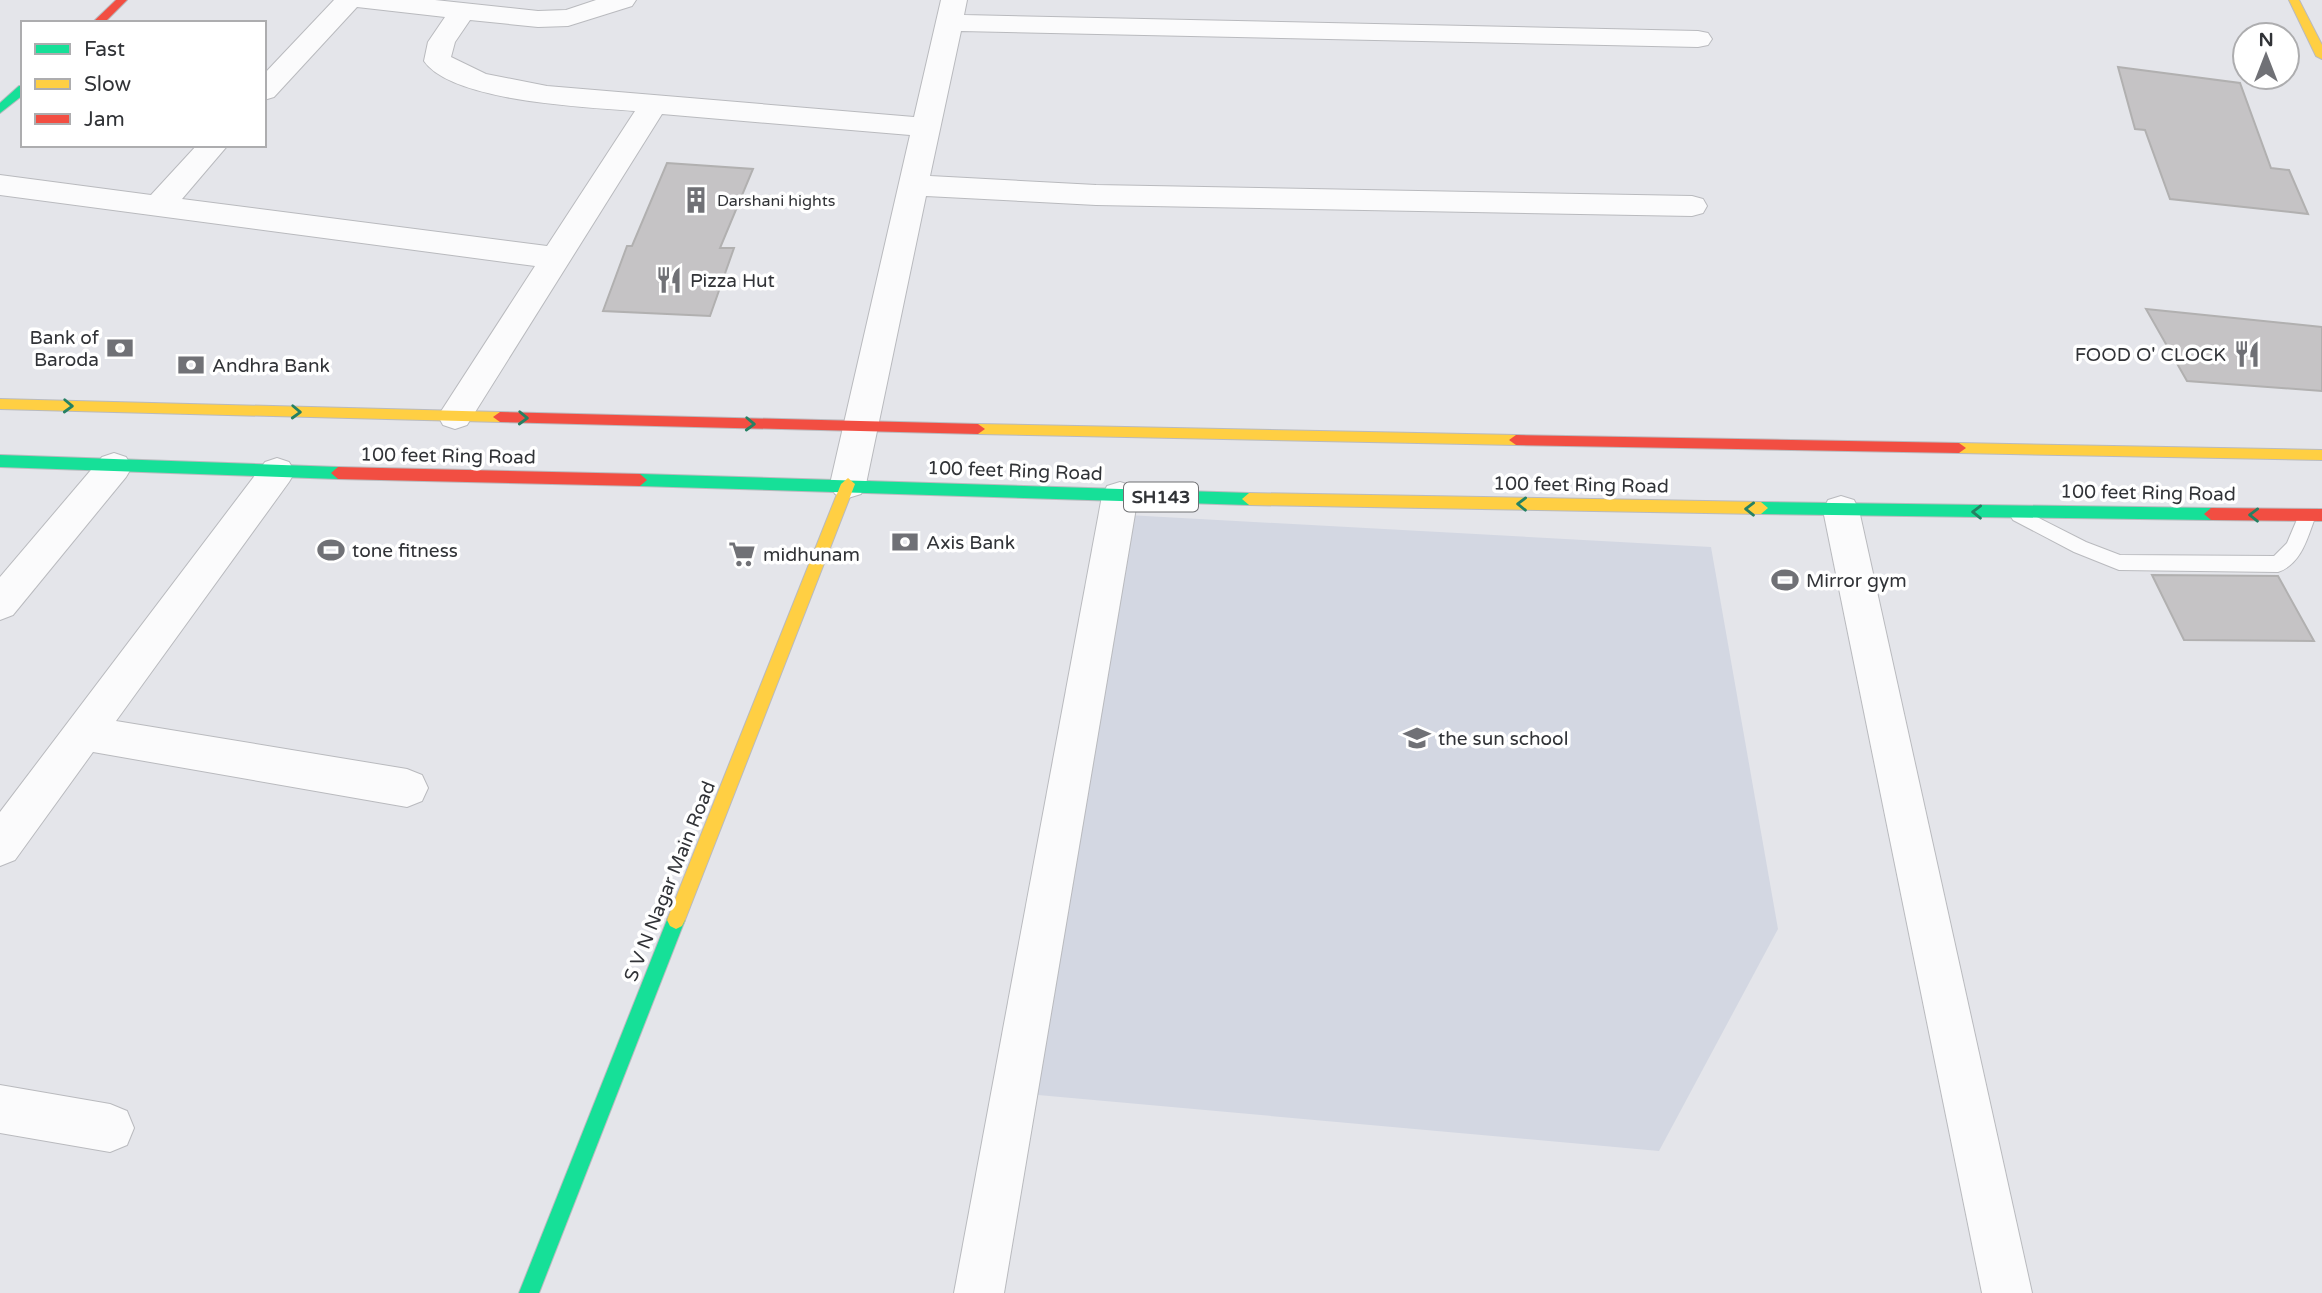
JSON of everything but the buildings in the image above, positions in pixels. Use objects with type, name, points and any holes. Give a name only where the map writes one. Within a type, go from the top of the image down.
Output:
[{"type":"main road","points":[[99,21],[122,0]]},
{"type":"main road","points":[[2294,0],[2322,56]]},
{"type":"main road","points":[[0,109],[21,91]]},
{"type":"main road","name":"100 feet Ring Road","points":[[0,404],[860,427],[2322,456]]},
{"type":"main road","name":"100 feet Ring Road","points":[[0,461],[277,472],[848,484],[1120,496],[1841,510],[2314,515]]},
{"type":"main road","name":"S V N Nagar Main Road","points":[[529,1293],[848,484]]},
{"type":"street","points":[[266,89],[349,0]]},
{"type":"street","points":[[360,0],[441,7],[509,18],[568,18],[624,0]]},
{"type":"street","points":[[441,7],[436,53],[438,61],[450,70],[503,87],[547,95],[926,127]]},
{"type":"street","points":[[848,484],[951,11],[1698,38]]},
{"type":"street","points":[[455,416],[654,104]]},
{"type":"street","points":[[158,206],[212,147]]},
{"type":"street","points":[[0,185],[555,258]]},
{"type":"street","points":[[913,185],[1096,195],[1692,206]]},
{"type":"street","points":[[0,604],[114,467]]},
{"type":"street","points":[[0,846],[277,472]]},
{"type":"street","points":[[979,1293],[1120,496]]},
{"type":"street","points":[[1841,510],[2007,1293]]},
{"type":"street","points":[[83,733],[407,788]]},
{"type":"street","points":[[0,1108],[110,1128]]},
{"type":"lane","points":[[2014,512],[2080,547],[2119,562],[2278,565],[2295,547],[2314,515]]},
{"type":"shaded area","name":"the sun school","points":[[1127,515],[1711,547],[1778,929],[1659,1151],[1027,1094]]},
{"type":"traffic: fast","points":[[0,109],[21,91]]},
{"type":"traffic: fast","points":[[0,461],[338,473]]},
{"type":"traffic: fast","points":[[640,480],[1249,499]]},
{"type":"traffic: fast","points":[[1761,508],[2211,514]]},
{"type":"traffic: fast","points":[[529,1293],[676,920]]},
{"type":"traffic: slow","points":[[2294,0],[2322,56]]},
{"type":"traffic: slow","points":[[0,404],[500,417]]},
{"type":"traffic: slow","points":[[978,429],[1516,440]]},
{"type":"traffic: slow","points":[[1959,448],[2322,455]]},
{"type":"traffic: slow","points":[[676,920],[848,484]]},
{"type":"traffic: slow","points":[[1249,499],[1761,508]]},
{"type":"traffic: jam","points":[[99,21],[122,0]]},
{"type":"traffic: jam","points":[[500,417],[978,429]]},
{"type":"traffic: jam","points":[[1516,440],[1959,448]]},
{"type":"traffic: jam","points":[[338,473],[640,480]]},
{"type":"traffic: jam","points":[[2211,514],[2322,515]]},
{"type":"place","name":"Darshani hights","points":[[696,200]]},
{"type":"place","name":"Pizza Hut","points":[[669,280]]},
{"type":"place","name":"Bank of Baroda","points":[[120,348]]},
{"type":"place","name":"FOOD O' CLOCK","points":[[2247,354]]},
{"type":"place","name":"Andhra Bank","points":[[191,365]]},
{"type":"place","name":"Axis Bank","points":[[905,542]]},
{"type":"place","name":"tone fitness","points":[[331,550]]},
{"type":"place","name":"midhunam","points":[[742,554]]},
{"type":"place","name":"Mirror gym","points":[[1785,580]]},
{"type":"place","name":"the sun school","points":[[1417,738]]}]
